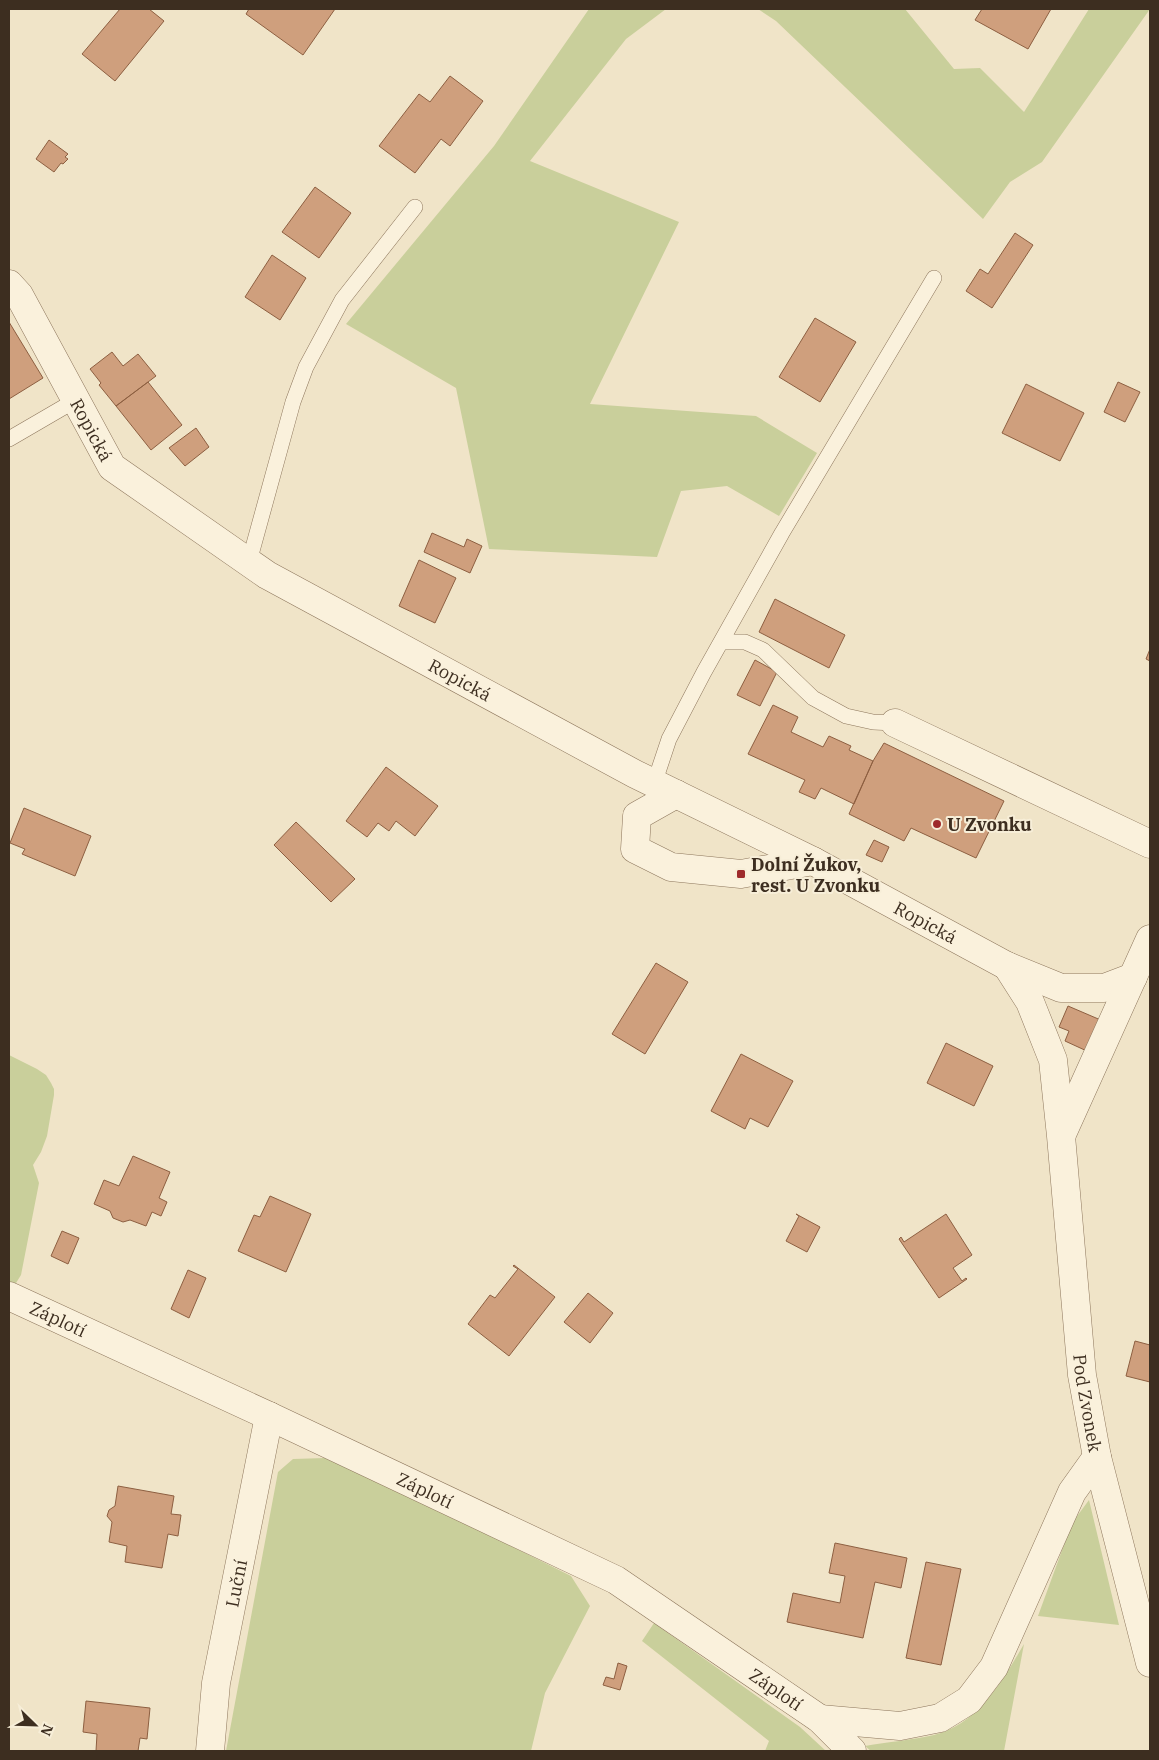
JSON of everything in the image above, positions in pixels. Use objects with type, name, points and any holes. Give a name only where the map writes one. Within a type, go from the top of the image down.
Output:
[{"type":"street","name":"Ropická","points":[[9,284],[19,295],[112,467],[267,575],[665,789],[813,861],[1007,966]]},
{"type":"street","points":[[895,723],[1150,844]]},
{"type":"street","points":[[665,789],[637,816],[635,849],[671,867],[741,874],[813,861]]},
{"type":"street","name":"Pod Zvonek","points":[[1061,1136],[1150,939]]},
{"type":"street","points":[[1007,966],[1061,988],[1104,988],[1133,977]]},
{"type":"street","name":"Pod Zvonek","points":[[1007,966],[1030,1002],[1053,1060],[1082,1375],[1097,1457],[1150,1663]]},
{"type":"street","name":"Záplotí","points":[[9,1296],[616,1580],[820,1720],[852,1751]]},
{"type":"street","name":"Luční","points":[[210,1751],[216,1683],[269,1416]]},
{"type":"street","name":"Záplotí","points":[[820,1720],[900,1726],[940,1718],[968,1700],[994,1667],[1072,1492],[1097,1457]]},
{"type":"lane","points":[[249,562],[293,402],[306,367],[342,300],[414,207]]},
{"type":"lane","points":[[665,789],[669,739],[782,532],[934,278]]},
{"type":"lane","points":[[9,440],[76,400]]},
{"type":"lane","points":[[721,642],[744,642],[763,650],[813,698],[846,716],[873,722],[895,723]]},
{"type":"green space","points":[[589,9],[666,9],[626,39],[530,161],[679,222],[590,404],[756,416],[817,453],[779,516],[727,486],[681,491],[657,557],[489,549],[456,388],[346,324],[494,146]]},
{"type":"green space","points":[[758,9],[905,9],[954,69],[980,68],[1024,112],[1089,9],[1150,9],[1042,162],[1010,182],[983,219],[776,21]]},
{"type":"green space","points":[[9,1055],[46,1075],[54,1089],[47,1136],[41,1152],[33,1165],[39,1183],[21,1275],[16,1283],[9,1282]]},
{"type":"green space","points":[[325,1458],[475,1528],[571,1576],[590,1606],[545,1693],[531,1751],[226,1751],[278,1472],[293,1459]]},
{"type":"green space","points":[[1089,1500],[1119,1625],[1038,1616],[1072,1523]]},
{"type":"green space","points":[[654,1623],[800,1727],[826,1751],[765,1751],[769,1741],[642,1641]]},
{"type":"green space","points":[[1024,1644],[1004,1751],[871,1751],[865,1746],[934,1735],[964,1721],[988,1699]]},
{"type":"building","points":[[120,9],[149,9],[164,21],[115,81],[82,54]]},
{"type":"building","points":[[249,9],[335,9],[303,55],[246,14]]},
{"type":"building","points":[[982,9],[1051,9],[1028,49],[975,20]]},
{"type":"building","points":[[450,76],[483,101],[450,146],[441,139],[415,173],[379,146],[419,94],[430,102]]},
{"type":"building","points":[[49,140],[68,154],[65,157],[68,159],[63,164],[61,163],[54,172],[36,159]]},
{"type":"building","points":[[315,187],[351,213],[319,258],[282,232]]},
{"type":"building","points":[[1015,233],[1033,245],[992,308],[966,291],[980,269],[988,274]]},
{"type":"building","points":[[272,255],[306,278],[280,320],[245,297]]},
{"type":"building","points":[[815,318],[856,342],[820,402],[779,377]]},
{"type":"building","points":[[9,322],[43,378],[9,399]]},
{"type":"building","points":[[112,352],[123,366],[138,354],[156,376],[116,406],[99,385],[101,383],[90,369]]},
{"type":"building","points":[[148,382],[182,425],[151,450],[116,406]]},
{"type":"building","points":[[1118,382],[1140,392],[1125,422],[1104,412]]},
{"type":"building","points":[[1026,384],[1084,413],[1060,461],[1002,433]]},
{"type":"building","points":[[196,428],[209,447],[185,466],[169,448]]},
{"type":"building","points":[[432,533],[464,547],[467,539],[482,546],[470,573],[424,552]]},
{"type":"building","points":[[419,560],[456,578],[435,623],[399,606]]},
{"type":"building","points":[[775,599],[845,635],[829,668],[759,632]]},
{"type":"building","points":[[1150,649],[1150,661],[1146,659]]},
{"type":"building","points":[[755,660],[777,672],[760,706],[737,695]]},
{"type":"building","points":[[773,705],[798,717],[791,732],[823,747],[829,736],[851,746],[849,750],[873,761],[854,804],[821,788],[815,799],[799,792],[805,780],[748,754]]},
{"type":"building","points":[[884,743],[1004,801],[976,858],[911,828],[904,841],[849,814],[873,761]]},
{"type":"building","points":[[386,767],[438,806],[415,836],[396,821],[389,831],[378,823],[367,837],[346,821]]},
{"type":"building","points":[[24,808],[91,836],[75,876],[22,854],[25,849],[10,843]]},
{"type":"building","points":[[296,822],[355,879],[331,902],[274,845]]},
{"type":"building","points":[[874,840],[889,847],[882,862],[866,855]]},
{"type":"building","points":[[656,963],[688,982],[645,1054],[612,1034]]},
{"type":"building","points":[[1068,1006],[1103,1021],[1089,1052],[1065,1041],[1069,1031],[1059,1027]]},
{"type":"building","points":[[946,1043],[993,1066],[974,1106],[927,1083]]},
{"type":"building","points":[[741,1054],[793,1081],[768,1127],[750,1118],[745,1129],[711,1111]]},
{"type":"building","points":[[133,1156],[170,1172],[159,1198],[167,1202],[161,1216],[152,1212],[146,1226],[130,1220],[123,1222],[113,1218],[110,1211],[94,1204],[104,1180],[119,1186]]},
{"type":"building","points":[[270,1196],[311,1214],[286,1272],[238,1251],[254,1215],[260,1217]]},
{"type":"building","points":[[796,1214],[820,1227],[807,1252],[786,1241],[799,1216]]},
{"type":"building","points":[[946,1214],[972,1255],[953,1268],[962,1281],[967,1279],[939,1298],[899,1239],[901,1237],[904,1242]]},
{"type":"building","points":[[62,1231],[79,1238],[68,1264],[51,1256]]},
{"type":"building","points":[[514,1265],[555,1297],[509,1356],[468,1324],[490,1295],[495,1298],[518,1269]]},
{"type":"building","points":[[188,1270],[206,1278],[189,1318],[171,1309]]},
{"type":"building","points":[[588,1293],[613,1313],[590,1343],[564,1322]]},
{"type":"building","points":[[1135,1341],[1150,1345],[1150,1382],[1126,1376]]},
{"type":"building","points":[[118,1486],[174,1496],[171,1514],[181,1515],[178,1536],[168,1534],[162,1568],[125,1562],[127,1546],[109,1542],[112,1522],[107,1516],[109,1510],[115,1506]]},
{"type":"building","points":[[835,1543],[907,1558],[901,1588],[875,1582],[863,1638],[787,1622],[793,1593],[840,1603],[845,1576],[829,1573]]},
{"type":"building","points":[[926,1562],[961,1569],[941,1665],[906,1658]]},
{"type":"building","points":[[618,1663],[627,1666],[620,1690],[603,1685],[606,1677],[614,1679]]},
{"type":"building","points":[[86,1701],[150,1708],[147,1739],[140,1738],[138,1751],[96,1751],[97,1734],[83,1732]]},
{"type":"place","name":"U Zvonku","points":[[937,824]]},
{"type":"place","name":"Dolní Žukov, rest. U Zvonku","points":[[741,874]]}]
